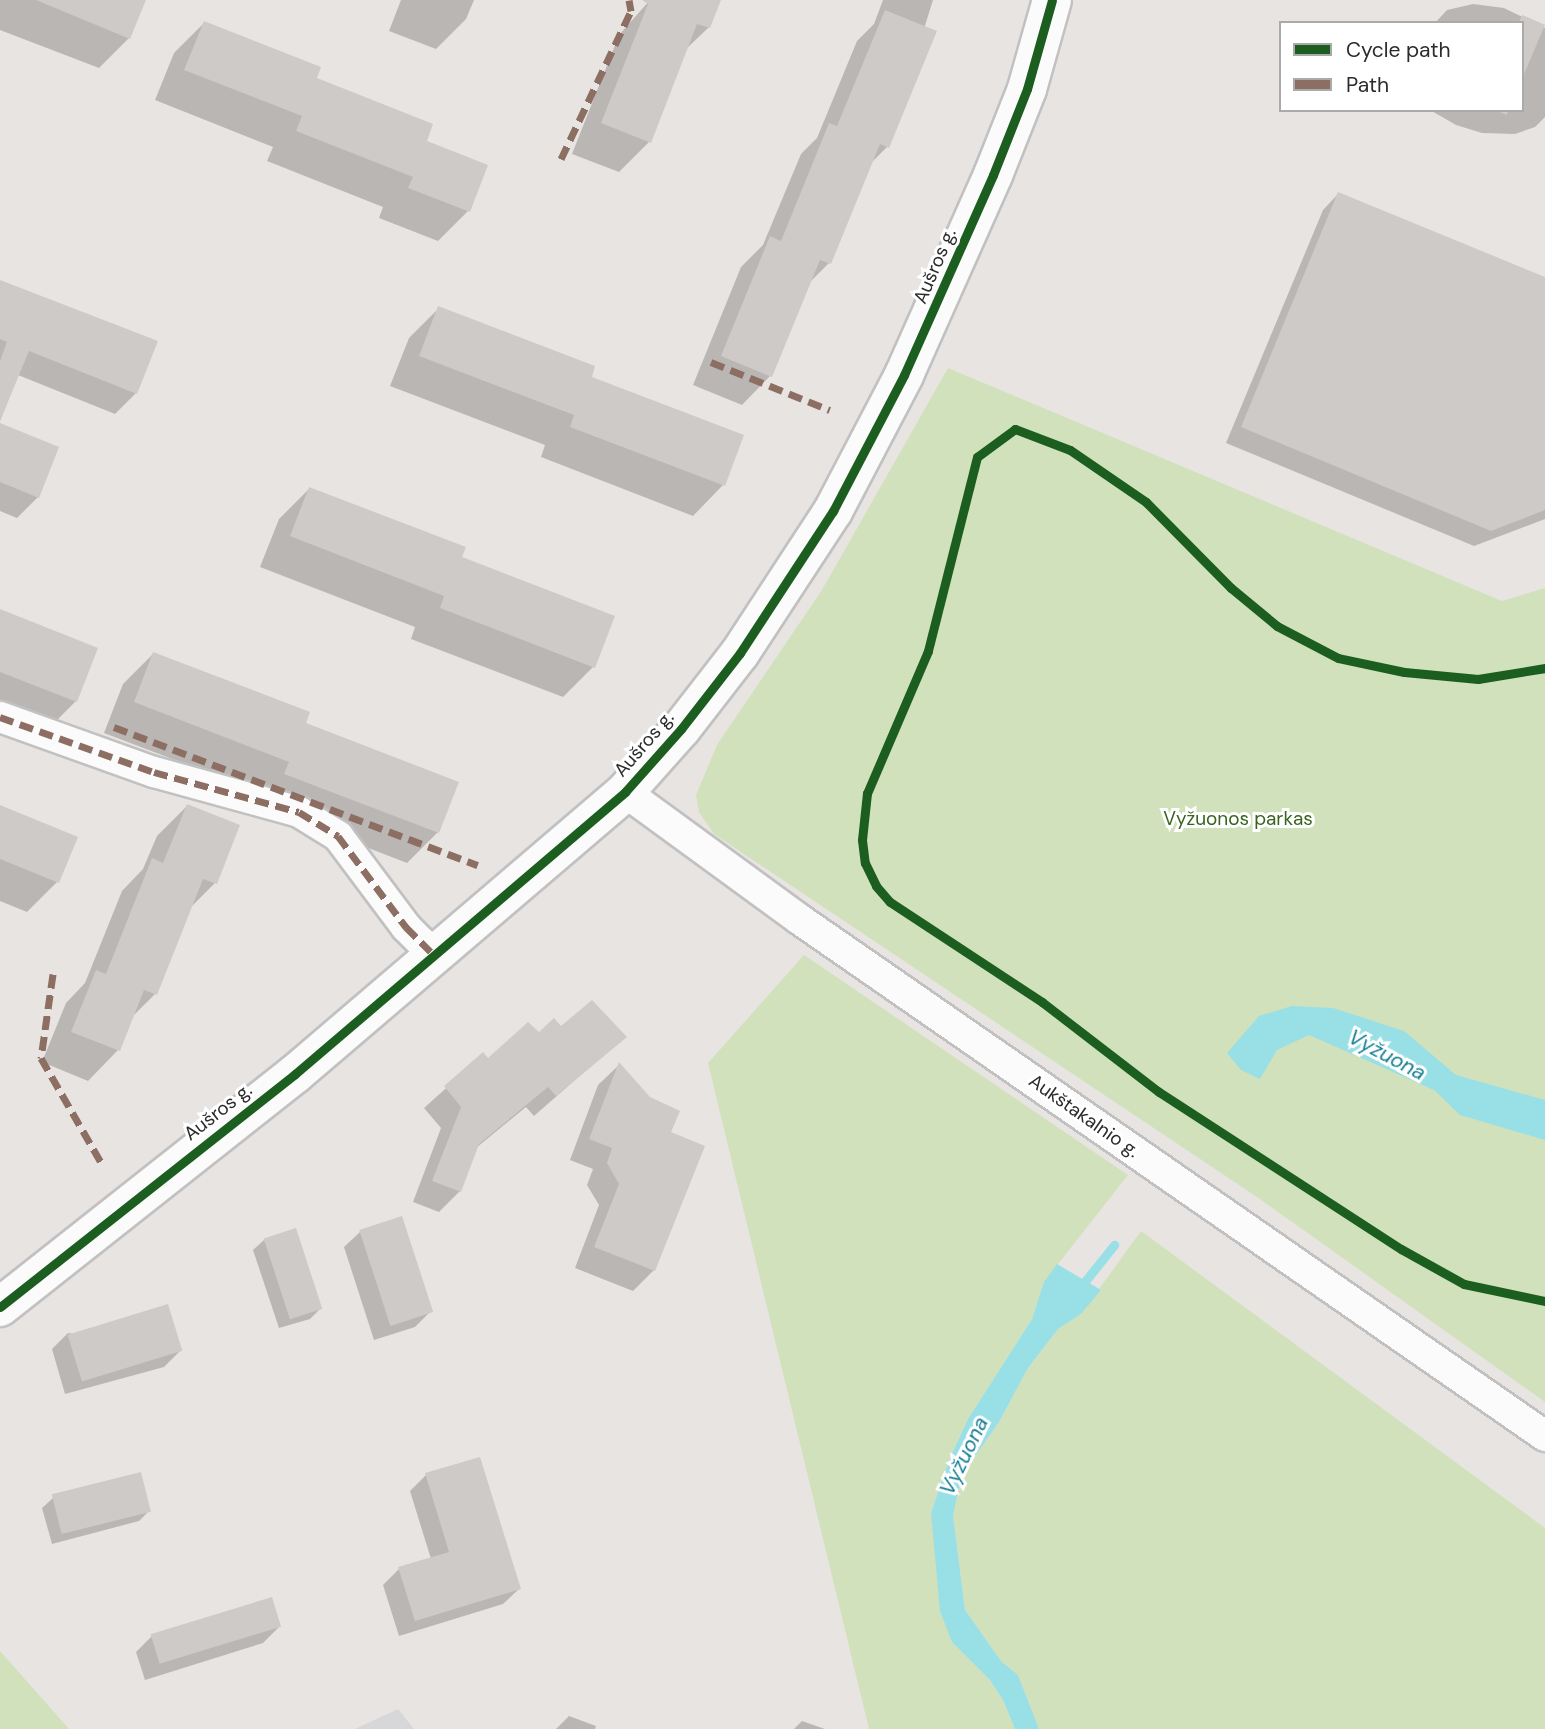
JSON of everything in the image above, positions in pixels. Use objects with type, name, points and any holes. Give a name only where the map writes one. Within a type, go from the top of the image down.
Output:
[{"type":"street","name":"Aušros g.","points":[[0,1307],[295,1074],[625,792],[681,729],[740,653],[833,511],[933,314],[993,175],[1027,89],[1052,0]]},
{"type":"street","points":[[0,717],[154,772],[299,812],[338,836],[407,926],[433,954]]},
{"type":"street","name":"Aukštakalnio g.","points":[[625,792],[799,919],[1545,1436]]},
{"type":"shaded area","points":[[398,1709],[414,1729],[355,1729]]},
{"type":"green space","name":"Vyžuonos parkas","points":[[948,368],[1502,601],[1545,588],[1545,1402],[1257,1197],[714,834],[699,812],[696,795],[717,745],[822,590]]},
{"type":"green space","points":[[804,955],[1128,1175],[1044,1282],[1032,1319],[968,1419],[949,1460],[931,1513],[952,1642],[990,1680],[1003,1700],[1015,1729],[869,1729],[708,1063]]},
{"type":"green space","points":[[1141,1231],[1545,1528],[1545,1729],[1039,1729],[1018,1675],[1001,1661],[965,1610],[953,1515],[962,1475],[999,1422],[1028,1368],[1058,1329],[1081,1314]]},
{"type":"green space","points":[[0,1651],[69,1729],[0,1729]]},
{"type":"water","points":[[1292,1006],[1333,1008],[1404,1031],[1456,1075],[1545,1100],[1545,1140],[1460,1115],[1434,1090],[1309,1035],[1277,1050],[1260,1079],[1241,1070],[1227,1053],[1259,1016]]},
{"type":"water","points":[[1057,1264],[1101,1290],[1081,1314],[1058,1329],[1028,1368],[999,1422],[962,1475],[953,1515],[965,1610],[1001,1661],[1018,1675],[1039,1729],[1015,1729],[1003,1700],[990,1680],[952,1642],[940,1611],[931,1513],[949,1460],[968,1419],[1032,1319],[1044,1282]]},
{"type":"building","points":[[36,0],[146,0],[130,39]]},
{"type":"building","points":[[642,0],[721,0],[710,28],[697,24],[651,143],[601,123],[648,4]]},
{"type":"building","points":[[885,10],[937,31],[889,148],[880,144],[831,264],[820,260],[772,377],[721,356],[770,236],[781,241],[829,123],[837,126]]},
{"type":"building","points":[[1522,15],[1545,25],[1524,74],[1524,21],[1519,21]]},
{"type":"building","points":[[204,21],[321,67],[317,78],[433,124],[427,141],[488,165],[470,212],[408,188],[413,177],[296,131],[302,116],[184,70]]},
{"type":"building","points":[[1338,192],[1545,277],[1545,510],[1491,531],[1241,427]]},
{"type":"building","points":[[0,280],[158,341],[137,394],[29,351],[0,421],[0,361],[7,342],[0,339]]},
{"type":"building","points":[[438,306],[595,366],[592,377],[744,435],[725,486],[570,427],[574,415],[419,356]]},
{"type":"building","points":[[0,423],[59,447],[39,498],[0,482]]},
{"type":"building","points":[[309,487],[466,547],[462,557],[615,616],[595,668],[440,608],[444,596],[290,536]]},
{"type":"building","points":[[0,609],[98,648],[77,702],[0,672]]},
{"type":"building","points":[[153,652],[310,712],[306,723],[459,782],[439,833],[284,774],[289,762],[134,702]]},
{"type":"building","points":[[187,804],[240,825],[217,884],[203,879],[157,995],[144,990],[120,1051],[71,1032],[96,970],[106,974],[152,858],[163,863]]},
{"type":"building","points":[[0,805],[78,837],[59,883],[0,859]]},
{"type":"building","points":[[592,1000],[627,1037],[556,1096],[548,1087],[479,1144],[461,1192],[432,1181],[461,1107],[444,1086],[483,1052],[488,1058],[528,1022],[539,1032],[554,1018],[561,1026]]},
{"type":"building","points":[[619,1062],[650,1097],[680,1111],[671,1132],[705,1146],[655,1271],[594,1247],[619,1184],[607,1163],[612,1148],[589,1139]]},
{"type":"building","points":[[402,1216],[433,1312],[390,1326],[359,1230]]},
{"type":"building","points":[[296,1228],[322,1309],[290,1319],[264,1239]]},
{"type":"building","points":[[168,1304],[182,1351],[82,1382],[68,1335]]},
{"type":"building","points":[[480,1457],[521,1589],[415,1621],[398,1567],[449,1552],[425,1473]]},
{"type":"building","points":[[141,1472],[151,1512],[62,1534],[52,1494]]},
{"type":"building","points":[[272,1597],[281,1627],[160,1664],[151,1634]]},
{"type":"waterway","name":"Vyžuona","points":[[1078,1290],[1114,1245]]},
{"type":"marked path","points":[[561,159],[631,11],[629,0]]},
{"type":"marked path","points":[[711,362],[830,410]]},
{"type":"marked path","points":[[0,717],[154,772],[299,812],[338,836],[406,927],[433,954]]},
{"type":"marked path","points":[[114,727],[478,865]]},
{"type":"marked path","points":[[53,974],[41,1058],[103,1166]]},
{"type":"cycle path","points":[[0,1307],[295,1074],[625,792],[681,729],[740,653],[833,511],[904,375],[993,175],[1027,89],[1052,0]]},
{"type":"cycle path","points":[[1545,668],[1478,679],[1404,672],[1338,658],[1277,626],[1231,588],[1146,502],[1070,450],[1015,429],[977,457],[928,651],[867,793],[862,840],[865,863],[876,886],[890,902],[1042,1002],[1159,1092],[1401,1249],[1464,1284],[1545,1301]]}]
